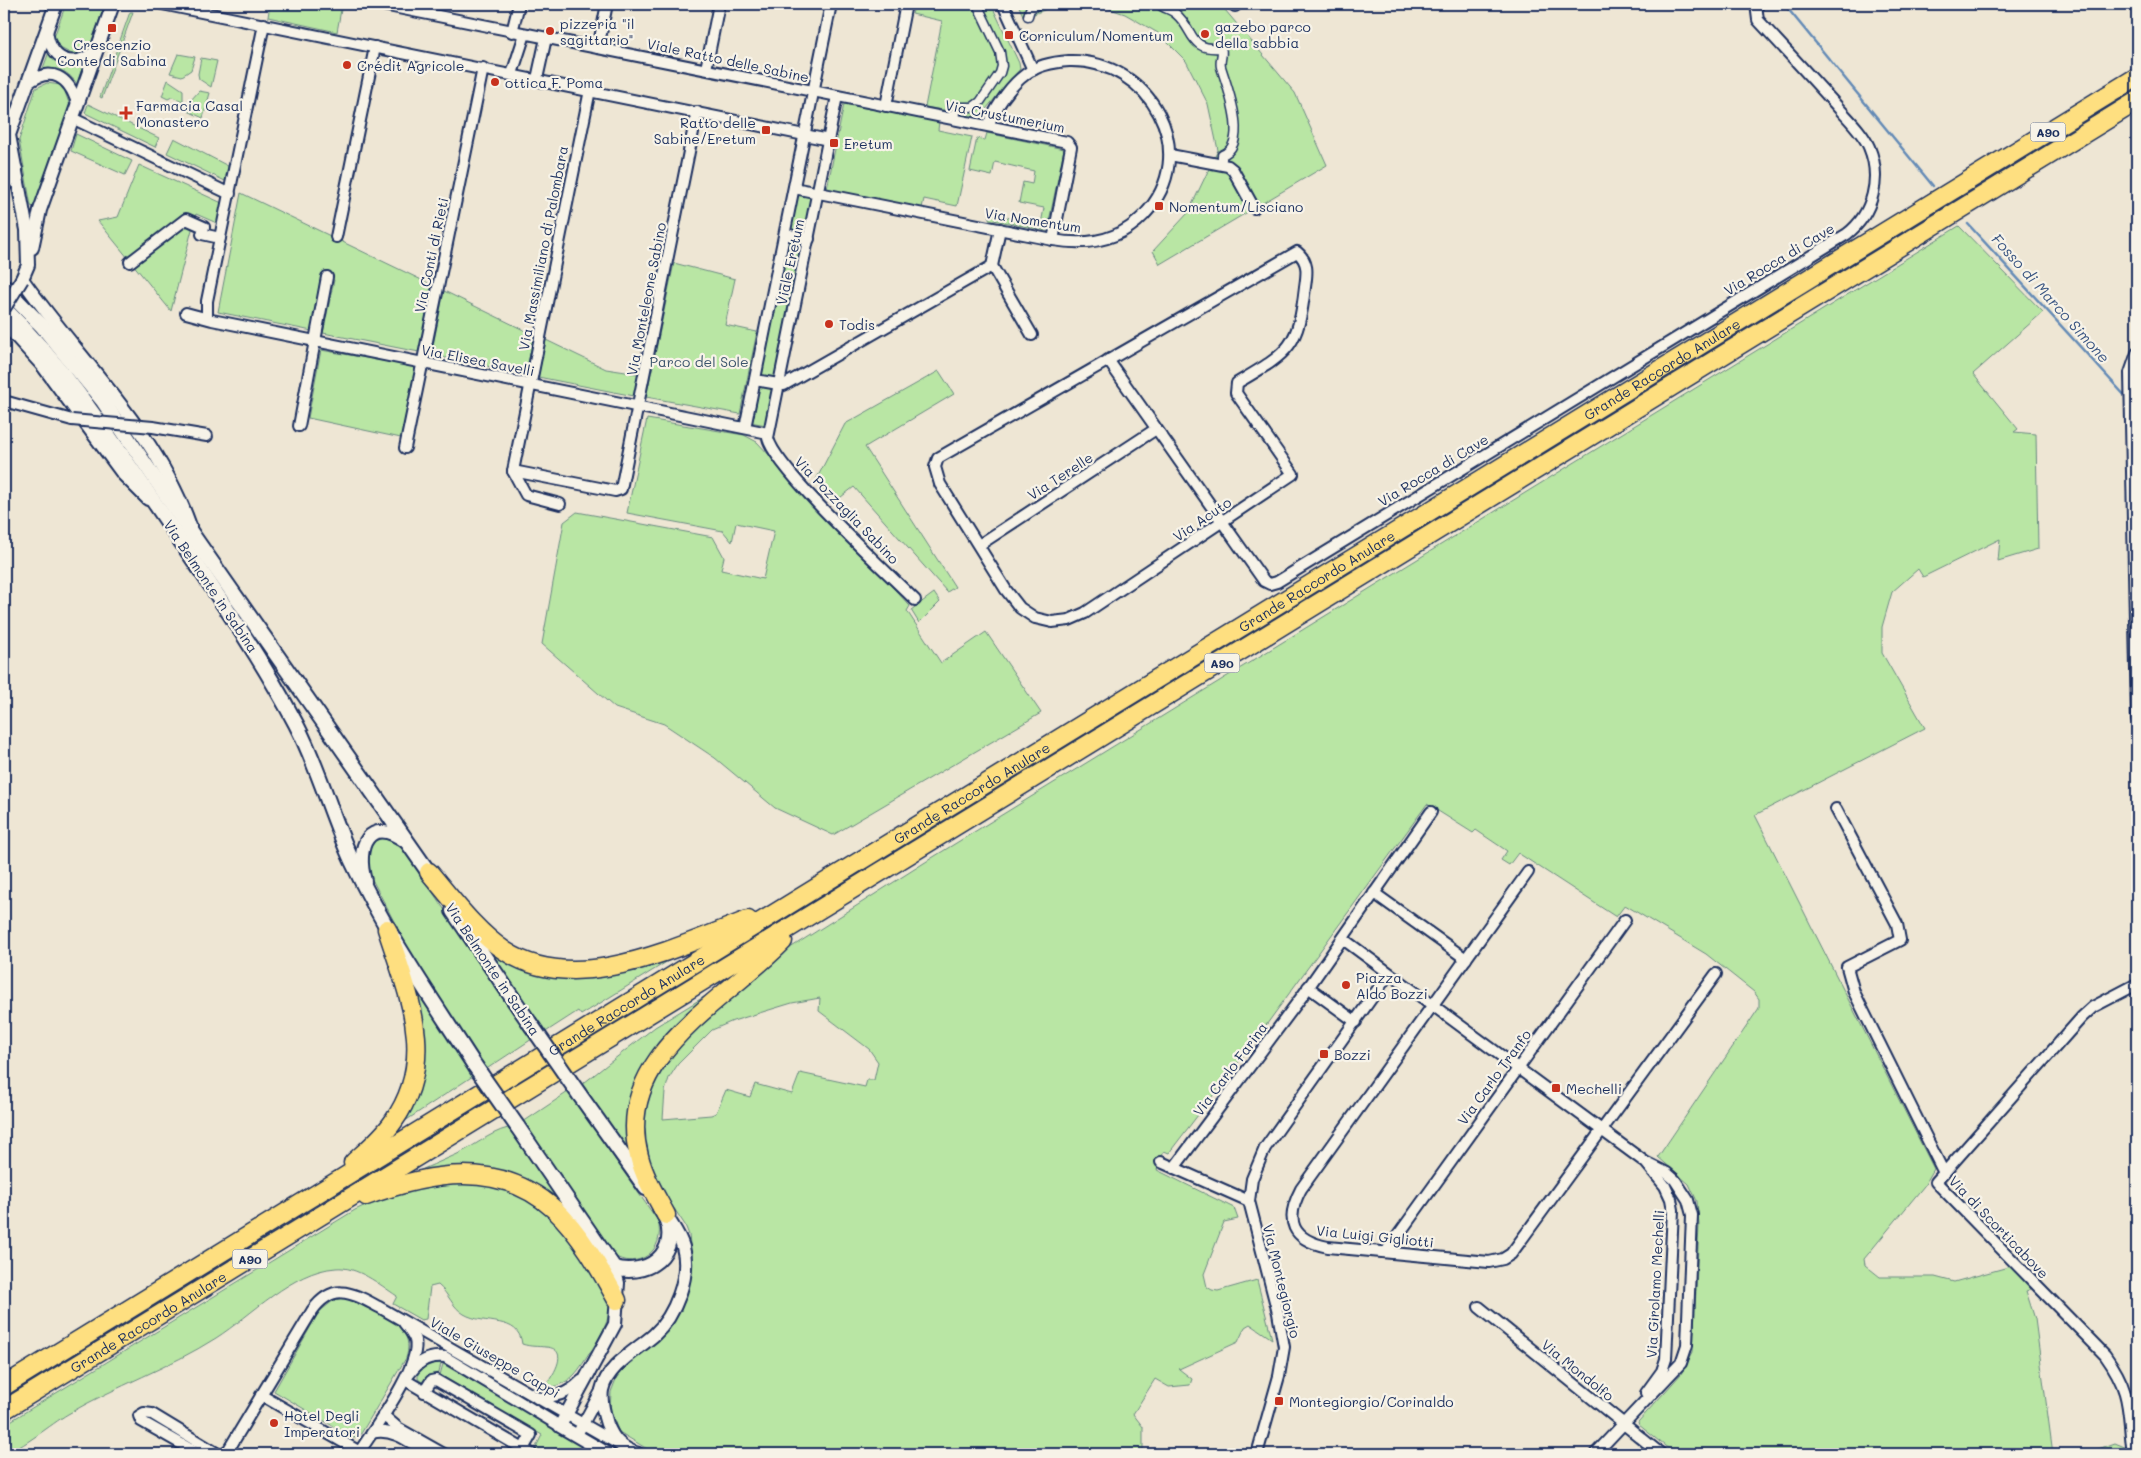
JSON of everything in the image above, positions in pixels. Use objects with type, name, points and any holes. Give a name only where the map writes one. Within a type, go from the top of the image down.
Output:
[{"type":"highway","name":"Grande Raccordo Anulare","points":[[4,1386],[1958,188],[2137,76]]},
{"type":"highway","name":"Grande Raccordo Anulare","points":[[4,1410],[2137,101]]},
{"type":"highway","points":[[2107,120],[2137,112]]},
{"type":"highway","points":[[429,872],[480,928],[503,950],[529,963],[566,970],[580,971],[611,967],[684,944],[788,904]]},
{"type":"highway","points":[[666,1215],[639,1157],[636,1142],[638,1103],[649,1073],[658,1057],[678,1036],[739,978],[777,947],[803,920]]},
{"type":"highway","points":[[324,1190],[393,1122],[407,1096],[413,1077],[417,1050],[414,1015],[387,929]]},
{"type":"highway","points":[[315,1219],[393,1187],[450,1174],[471,1174],[506,1182],[538,1197],[554,1209],[604,1263],[614,1268]]},
{"type":"highway","points":[[574,1232],[616,1300]]},
{"type":"main road","name":"Via Belmonte in Sabina","points":[[4,287],[42,326],[96,391],[194,537],[429,872],[578,1094],[666,1215],[670,1239],[666,1250],[657,1260],[638,1270],[614,1268],[475,1066],[387,929],[343,842],[311,755],[270,675],[78,390],[30,334],[4,308]]},
{"type":"street","points":[[9,135],[56,4]]},
{"type":"street","points":[[4,308],[22,279],[28,265],[39,215],[113,4]]},
{"type":"street","points":[[162,4],[829,140]]},
{"type":"street","name":"Viale Ratto delle Sabine","points":[[378,4],[837,96]]},
{"type":"street","points":[[512,32],[519,4]]},
{"type":"street","points":[[598,48],[607,4]]},
{"type":"street","points":[[706,69],[719,4]]},
{"type":"street","name":"Viale Eretum","points":[[745,428],[831,4]]},
{"type":"street","points":[[886,106],[906,4]]},
{"type":"street","points":[[949,118],[961,107],[973,107],[980,102],[1000,73],[1000,52],[977,4]]},
{"type":"street","points":[[1002,4],[1033,70]]},
{"type":"street","points":[[1028,10],[1039,4]]},
{"type":"street","points":[[1159,4],[1177,15],[1198,44],[1206,48],[1221,48],[1223,51],[1220,65],[1225,75],[1228,94],[1234,108],[1236,132],[1232,148],[1222,154],[1222,159]]},
{"type":"street","name":"Via Rocca di Cave","points":[[1108,360],[1264,581],[1274,584],[1847,234],[1861,221],[1872,201],[1874,182],[1871,153],[1854,126],[1758,20],[1755,12],[1756,4]]},
{"type":"street","points":[[207,317],[207,301],[264,24]]},
{"type":"street","points":[[47,30],[54,51],[65,60],[81,60],[96,50]]},
{"type":"street","points":[[512,74],[525,34]]},
{"type":"street","points":[[537,79],[546,38]]},
{"type":"street","points":[[336,237],[374,47]]},
{"type":"street","name":"Via Nomentum","points":[[794,188],[1073,243],[1110,238],[1130,227],[1146,213],[1158,194],[1166,176],[1170,154],[1164,126],[1153,104],[1139,87],[1120,72],[1103,66],[1079,61],[1054,62],[1033,70],[1023,76],[1005,94],[988,125]]},
{"type":"street","name":"Via Conti di Rieti","points":[[405,448],[483,68]]},
{"type":"street","points":[[27,84],[42,76],[59,77],[70,87],[77,103]]},
{"type":"street","name":"Via Massimiliano di Palombara","points":[[513,471],[590,90]]},
{"type":"street","name":"Viale Eretum","points":[[768,433],[819,193],[837,96]]},
{"type":"street","name":"Via Crustumerium","points":[[837,96],[988,125],[1070,144],[1052,240]]},
{"type":"street","points":[[4,112],[24,209],[28,265]]},
{"type":"street","name":"Via Monteleone Sabino","points":[[513,471],[620,490],[639,407],[697,112]]},
{"type":"street","points":[[72,118],[230,194]]},
{"type":"street","points":[[1170,154],[1228,166],[1233,170],[1254,208]]},
{"type":"street","points":[[4,186],[16,169]]},
{"type":"street","points":[[24,209],[39,215]]},
{"type":"street","points":[[130,262],[186,219],[204,227],[202,234],[220,238]]},
{"type":"street","points":[[1000,229],[992,266],[1032,335]]},
{"type":"street","points":[[785,234],[809,239]]},
{"type":"street","name":"Via Acuto","points":[[1297,252],[1303,257],[1307,267],[1301,319],[1295,335],[1281,355],[1237,383],[1235,389],[1293,474],[1085,613],[1060,622],[1039,619],[1020,608],[1006,590],[940,484],[935,470],[938,458],[1108,360],[1297,252]]},
{"type":"street","points":[[755,380],[779,385],[792,380],[992,266]]},
{"type":"street","points":[[299,426],[327,277]]},
{"type":"street","points":[[22,279],[45,311],[108,389],[162,465],[179,497],[194,537]]},
{"type":"street","name":"Via Elisea Savelli","points":[[186,313],[207,317],[212,320],[768,433]]},
{"type":"street","points":[[4,323],[63,392],[116,466],[159,509]]},
{"type":"street","points":[[4,337],[22,342]]},
{"type":"street","points":[[2137,354],[2130,373],[2131,413],[2135,435],[2137,719]]},
{"type":"street","points":[[4,402],[72,420],[154,427],[207,436]]},
{"type":"street","name":"Via Terelle","points":[[979,545],[1156,429]]},
{"type":"street","name":"Via Pozzaglia Sabino","points":[[768,433],[771,448],[795,479],[915,600]]},
{"type":"street","points":[[513,471],[526,496],[560,504]]},
{"type":"street","points":[[1836,809],[1897,924],[1900,940],[1847,967],[1848,975],[1854,992],[1944,1173]]},
{"type":"street","points":[[1356,1022],[1308,987],[1431,812]]},
{"type":"street","name":"Via Belmonte in Sabina","points":[[369,894],[360,858],[366,840],[374,834],[388,833],[408,843]]},
{"type":"street","name":"Via Luigi Gigliotti","points":[[1528,872],[1310,1175],[1296,1198],[1292,1211],[1295,1229],[1308,1242],[1328,1247],[1490,1262],[1503,1259],[1511,1254],[1716,974]]},
{"type":"street","points":[[1374,893],[1466,959]]},
{"type":"street","name":"Via Carlo Tranfo","points":[[1386,1252],[1625,920]]},
{"type":"street","points":[[1161,1162],[1249,1201],[1252,1179],[1265,1148],[1388,975],[1343,939]]},
{"type":"street","name":"Via Girolamo Mechelli","points":[[1388,975],[1645,1162],[1667,1173],[1675,1180],[1688,1200],[1692,1215],[1688,1336],[1681,1364],[1622,1424]]},
{"type":"street","name":"Via di Scorticabove","points":[[2133,1454],[2128,1402],[2125,1389],[2114,1367],[2105,1355],[1936,1182],[2082,1017],[2093,1007],[2137,984]]},
{"type":"street","name":"Via Carlo Farina","points":[[1174,1168],[1308,987]]},
{"type":"street","name":"Via Girolamo Mechelli","points":[[1622,1424],[1662,1371],[1668,1352],[1674,1226],[1672,1204],[1665,1186],[1645,1162]]},
{"type":"street","name":"Via Montegiorgio","points":[[1249,1201],[1278,1313],[1284,1347],[1257,1454]]},
{"type":"street","name":"Via Belmonte in Sabina","points":[[602,1389],[613,1370],[661,1328],[676,1302],[683,1278],[685,1256],[681,1241],[666,1215]]},
{"type":"street","name":"Via Belmonte in Sabina","points":[[537,1398],[558,1397],[572,1390],[586,1376],[615,1324],[618,1278],[614,1268]]},
{"type":"street","name":"Viale Giuseppe Cappi","points":[[261,1395],[317,1304],[328,1295],[354,1293],[537,1398],[563,1421]]},
{"type":"street","name":"Via Mondolfo","points":[[1479,1307],[1660,1454]]},
{"type":"street","points":[[226,1454],[261,1395],[359,1453],[405,1380],[414,1353],[415,1341],[403,1321]]},
{"type":"street","name":"Viale Giuseppe Cappi","points":[[405,1380],[424,1359],[434,1356],[445,1357],[580,1431],[608,1454]]},
{"type":"street","points":[[563,1421],[586,1376]]},
{"type":"street","points":[[405,1380],[424,1392],[527,1452],[531,1435],[436,1380],[431,1381],[424,1392]]},
{"type":"street","points":[[580,1431],[602,1389]]},
{"type":"street","points":[[602,1389],[605,1417],[618,1444]]},
{"type":"street","points":[[199,1454],[141,1421],[139,1416],[144,1412],[152,1414],[218,1454]]},
{"type":"street","points":[[383,1415],[393,1424],[444,1454]]},
{"type":"street","points":[[1595,1454],[1622,1424]]},
{"type":"street","points":[[372,1433],[381,1430],[395,1434],[429,1454]]},
{"type":"street","name":"Viale Giuseppe Cappi","points":[[580,1431],[618,1444],[638,1454]]},
{"type":"green space","points":[[66,4],[105,4],[90,47],[74,55],[60,48],[54,37]]},
{"type":"green space","points":[[270,4],[342,4],[337,32],[268,17]]},
{"type":"green space","points":[[915,4],[991,4],[1019,63],[1020,69],[980,116],[963,116],[962,113],[925,107],[942,21],[912,14]]},
{"type":"green space","points":[[1018,4],[1220,4],[1295,93],[1327,165],[1160,264],[1153,251],[1188,213],[1218,150],[1208,104],[1186,61],[1158,33],[1125,14],[1107,8],[1088,5],[1049,8],[1024,18]]},
{"type":"green space","points":[[130,12],[133,12],[102,98],[100,97]]},
{"type":"green space","points":[[49,52],[56,59],[71,67],[84,63],[77,84],[67,73],[57,69],[42,71]]},
{"type":"green space","points":[[178,54],[195,57],[191,70],[182,76],[170,73]]},
{"type":"green space","points":[[201,58],[217,61],[211,87],[199,79]]},
{"type":"green space","points":[[168,80],[183,90],[183,101],[172,97],[168,99],[162,96]]},
{"type":"green space","points":[[47,83],[61,85],[70,106],[34,207],[31,206],[19,140],[36,88]]},
{"type":"green space","points":[[199,91],[210,93],[203,118],[188,111],[191,100]]},
{"type":"green space","points":[[88,104],[159,138],[155,147],[85,113]]},
{"type":"green space","points":[[844,104],[939,122],[938,130],[972,137],[957,206],[924,199],[922,208],[827,189]]},
{"type":"green space","points":[[987,133],[1064,149],[1047,231],[989,219],[990,214],[1041,224],[1044,208],[1019,203],[1023,182],[1032,184],[1034,171],[995,162],[992,176],[970,171],[977,138],[985,140]]},
{"type":"green space","points":[[76,134],[132,161],[125,175],[71,151]]},
{"type":"green space","points":[[174,138],[228,166],[225,181],[167,153]]},
{"type":"green space","points":[[139,165],[222,203],[219,224],[196,214],[171,311],[98,221],[118,217]]},
{"type":"green space","points":[[241,193],[432,285],[419,352],[323,333],[334,280],[327,277],[312,331],[218,312]]},
{"type":"green space","points":[[796,194],[813,198],[806,234],[789,230]]},
{"type":"green space","points":[[1959,226],[2043,312],[1973,374],[2018,429],[2014,432],[2036,434],[2038,549],[1998,561],[2000,539],[1923,577],[1918,569],[1892,592],[1882,627],[1882,653],[1925,728],[1755,815],[1934,1169],[1924,1186],[1864,1259],[1865,1265],[1880,1277],[1935,1277],[1954,1282],[2012,1266],[2031,1289],[2026,1291],[2035,1319],[2053,1454],[1675,1454],[1639,1425],[1638,1422],[1681,1374],[1693,1352],[1699,1226],[1697,1201],[1689,1184],[1658,1157],[1759,1008],[1759,999],[1754,992],[1706,954],[1625,905],[1616,917],[1518,853],[1509,865],[1501,860],[1507,851],[1476,830],[1473,833],[1427,804],[1256,1039],[1169,1153],[1164,1151],[1157,1170],[1234,1208],[1238,1219],[1224,1222],[1204,1274],[1207,1287],[1218,1291],[1257,1280],[1272,1339],[1250,1324],[1245,1327],[1238,1342],[1179,1369],[1192,1379],[1190,1385],[1169,1387],[1155,1379],[1133,1414],[1143,1427],[1143,1454],[667,1454],[649,1450],[619,1432],[610,1411],[611,1392],[618,1374],[660,1339],[672,1324],[683,1301],[689,1277],[691,1253],[689,1235],[685,1225],[650,1172],[640,1128],[653,1072],[757,969],[935,856]],"holes":[[[820,998],[819,1011],[869,1049],[878,1062],[874,1080],[867,1080],[865,1087],[800,1073],[792,1094],[755,1084],[750,1097],[726,1090],[716,1113],[711,1115],[663,1119],[665,1091],[669,1078],[678,1064],[712,1030],[733,1021],[792,1003]]]},
{"type":"green space","points":[[788,240],[803,243],[776,379],[760,375]]},
{"type":"green space","name":"Parco del Sole","points":[[674,263],[735,279],[725,325],[757,332],[740,414],[646,397]]},
{"type":"green space","points":[[444,291],[534,335],[526,374],[431,355]]},
{"type":"green space","points":[[546,340],[606,369],[639,374],[634,396],[538,377]]},
{"type":"green space","points":[[321,350],[417,367],[401,438],[308,418]]},
{"type":"green space","points":[[939,371],[954,394],[865,447],[955,587],[947,592],[854,487],[832,504],[816,480],[845,424]]},
{"type":"green space","points":[[758,385],[773,388],[766,425],[750,422]]},
{"type":"green space","points":[[647,419],[744,435],[757,442],[910,606],[907,611],[941,663],[986,632],[1041,713],[833,835],[775,808],[715,758],[664,724],[615,708],[542,644],[564,522],[577,512],[713,537],[724,557],[721,570],[763,579],[774,531],[736,523],[732,542],[723,531],[627,513]]},
{"type":"green space","points":[[934,593],[940,602],[919,623],[911,610]]},
{"type":"green space","points":[[384,835],[398,841],[532,1039],[485,1070],[410,952],[364,864],[366,844]]},
{"type":"green space","points":[[475,932],[555,974],[689,948],[581,1015],[578,1011],[544,1033]]},
{"type":"green space","points":[[404,965],[473,1076],[393,1129],[411,1093]]},
{"type":"green space","points":[[707,995],[709,997],[648,1060],[636,1163],[580,1086],[655,1027]]},
{"type":"green space","points":[[568,1092],[658,1221],[658,1241],[648,1255],[640,1259],[631,1261],[612,1255],[520,1124]]},
{"type":"green space","points":[[508,1128],[566,1208],[540,1193],[414,1173],[460,1153],[494,1133]]},
{"type":"green space","points":[[481,1182],[535,1202],[550,1213],[584,1256],[606,1294],[609,1302],[609,1315],[604,1328],[581,1367],[567,1381],[542,1390],[554,1373],[559,1359],[558,1353],[554,1349],[546,1347],[522,1344],[519,1335],[508,1325],[472,1318],[464,1314],[456,1308],[438,1285],[430,1287],[426,1319],[421,1320],[393,1304],[397,1296],[375,1281],[352,1270],[336,1268],[320,1271],[288,1285],[230,1329],[198,1349],[86,1404],[61,1418],[19,1447],[4,1454],[4,1425],[355,1210],[391,1193],[417,1185]]},
{"type":"green space","points":[[345,1298],[367,1306],[393,1321],[403,1331],[408,1345],[406,1358],[359,1437],[353,1438],[274,1391],[319,1312],[334,1300]]},
{"type":"green space","points":[[437,1361],[441,1363],[439,1373],[428,1375],[422,1382],[418,1379],[418,1371],[427,1363]]},
{"type":"green space","points":[[443,1364],[600,1454],[545,1454],[535,1449],[542,1435],[440,1375]]},
{"type":"green space","points":[[2115,1443],[2127,1448],[2127,1454],[2084,1454]]},
{"type":"waterway","name":"Fosso di Marco Simone","points":[[1784,4],[1933,186]]},
{"type":"waterway","name":"Fosso di Marco Simone","points":[[1968,224],[2127,398]]},
{"type":"place","name":"Crescenzio Conte di Sabina","points":[[112,28]]},
{"type":"place","name":"pizzeria \"il sagittario\"","points":[[550,31]]},
{"type":"place","name":"gazebo parco della sabbia","points":[[1205,34]]},
{"type":"place","name":"Corniculum/Nomentum","points":[[1009,35]]},
{"type":"place","name":"Crédit Agricole","points":[[347,65]]},
{"type":"place","name":"ottica F. Poma","points":[[495,82]]},
{"type":"place","name":"Farmacia Casal Monastero","points":[[126,113]]},
{"type":"place","name":"Ratto delle Sabine/Eretum","points":[[766,130]]},
{"type":"place","name":"Eretum","points":[[834,143]]},
{"type":"place","name":"Nomentum/Lisciano","points":[[1159,206]]},
{"type":"place","name":"Todis","points":[[829,324]]},
{"type":"place","name":"Piazza Aldo Bozzi","points":[[1346,985]]},
{"type":"place","name":"Bozzi","points":[[1324,1054]]},
{"type":"place","name":"Mechelli","points":[[1556,1088]]},
{"type":"place","name":"Montegiorgio/Corinaldo","points":[[1279,1401]]},
{"type":"place","name":"Hotel Degli Imperatori","points":[[274,1423]]}]
